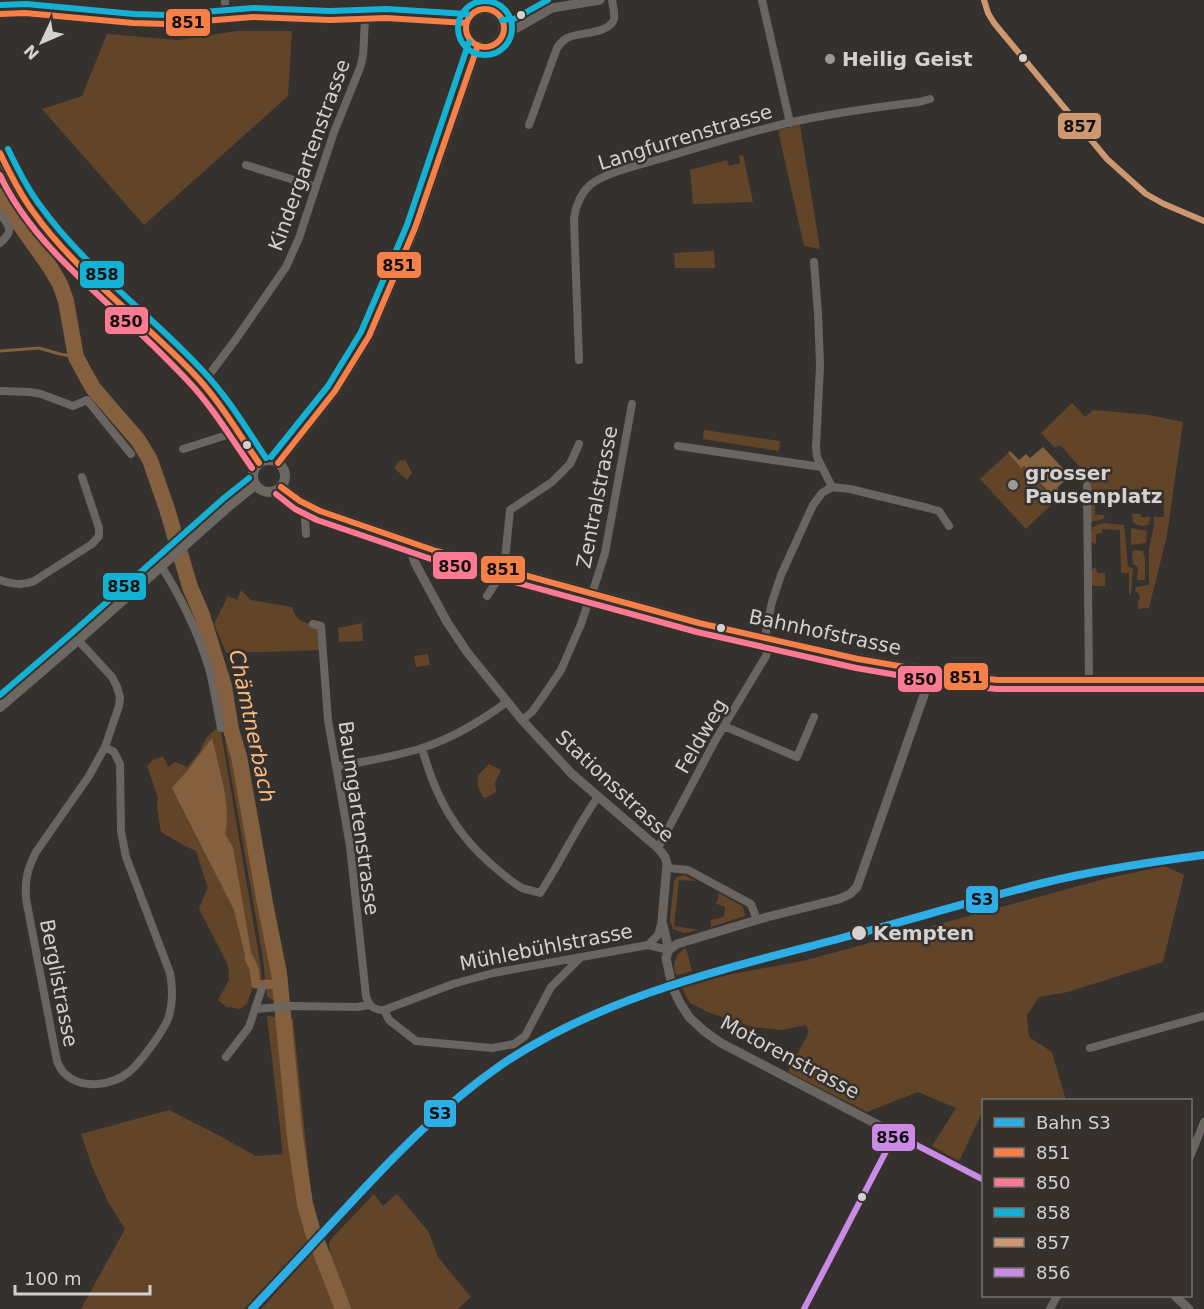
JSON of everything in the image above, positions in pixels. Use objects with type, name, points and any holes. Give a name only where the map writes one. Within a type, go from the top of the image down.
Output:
[{"type":"main road","points":[[493,5],[503,29],[497,42],[488,46],[478,45],[469,39],[466,23],[476,11],[493,5]]},
{"type":"main road","points":[[278,463],[335,391],[369,336],[415,228],[478,45]]},
{"type":"main road","points":[[0,153],[12,179],[41,224],[62,248],[203,383],[259,463]]},
{"type":"main road","points":[[269,460],[278,463],[285,472],[284,482],[278,490],[263,491],[255,485],[253,476],[259,463],[269,460]]},
{"type":"main road","points":[[0,707],[255,485]]},
{"type":"main road","name":"Bahnhofstrasse","points":[[281,487],[311,507],[413,544],[592,594],[767,639],[858,659],[932,672],[998,680],[1204,680]]},
{"type":"street","points":[[225,0],[226,19]]},
{"type":"street","points":[[503,29],[517,28],[552,8],[600,0]]},
{"type":"street","points":[[529,125],[556,48],[567,38],[611,25],[614,18],[612,0]]},
{"type":"street","name":"Langfurrenstrasse","points":[[762,0],[790,123]]},
{"type":"street","points":[[984,0],[994,23],[1107,159],[1146,194],[1204,221]]},
{"type":"street","points":[[0,14],[25,13],[155,24],[253,17],[330,20],[386,18],[466,23]]},
{"type":"street","name":"Kindergartenstrasse","points":[[203,383],[286,267],[299,238],[334,132],[360,68],[365,19]]},
{"type":"street","name":"Langfurrenstrasse","points":[[579,360],[574,218],[585,191],[596,181],[615,173],[718,142],[790,123],[930,99]]},
{"type":"street","points":[[246,165],[316,187]]},
{"type":"street","points":[[0,214],[10,228],[7,236],[0,243]]},
{"type":"street","points":[[814,262],[820,365],[816,447],[821,467],[832,487],[850,489],[939,511],[949,526]]},
{"type":"street","points":[[0,391],[41,394],[73,406],[87,400],[131,454]]},
{"type":"street","name":"Zentralstrasse","points":[[522,720],[532,712],[561,670],[592,594],[605,553],[632,404]]},
{"type":"street","points":[[183,448],[236,430]]},
{"type":"street","points":[[487,596],[504,570],[510,510],[552,482],[570,464],[579,444]]},
{"type":"street","points":[[678,446],[821,467]]},
{"type":"street","points":[[0,580],[10,584],[34,581],[92,544],[99,536],[99,528],[82,477]]},
{"type":"street","points":[[1087,486],[1089,681]]},
{"type":"street","name":"Feldweg","points":[[658,848],[716,739],[766,656],[768,648],[766,630],[781,575],[813,505],[822,493],[832,487]]},
{"type":"street","points":[[306,534],[305,520],[311,507]]},
{"type":"street","name":"Stationsstrasse","points":[[413,544],[412,553],[415,563],[447,622],[467,652],[522,720],[572,774],[658,848],[665,857],[668,868],[688,870],[751,904],[757,920]]},
{"type":"street","points":[[165,562],[168,576],[189,615],[208,668],[217,703],[220,728]]},
{"type":"street","name":"Baumgartenstrasse","points":[[313,624],[321,627],[328,720],[350,846],[366,996],[369,1005]]},
{"type":"street","name":"Berglistrasse","points":[[78,640],[112,677],[120,697],[119,705],[105,747],[89,776],[36,852],[25,881],[26,899],[57,1061],[62,1072],[76,1082],[93,1085],[112,1081],[129,1072],[145,1054],[167,1021],[172,1002],[170,973],[124,848],[121,831],[120,764],[114,752],[105,747]]},
{"type":"street","points":[[669,950],[677,944],[757,920],[839,899],[850,894],[857,887],[932,672]]},
{"type":"street","points":[[336,767],[400,754],[447,739],[507,702]]},
{"type":"street","points":[[724,726],[797,757],[814,717]]},
{"type":"street","points":[[422,748],[440,798],[448,815],[463,836],[504,876],[523,888],[540,893],[598,797]]},
{"type":"street","name":"Motorenstrasse","points":[[668,868],[662,921],[669,950],[666,956],[667,966],[674,991],[689,1017],[721,1043],[982,1179]]},
{"type":"street","name":"Mühlebühlstrasse","points":[[648,945],[658,935],[662,921]]},
{"type":"street","name":"Mühlebühlstrasse","points":[[384,1010],[453,984],[493,973],[648,945],[669,950]]},
{"type":"street","points":[[255,1009],[369,1005],[375,1010],[384,1010],[389,1020],[416,1041],[492,1048],[514,1044],[525,1036],[551,987],[580,958]]},
{"type":"street","points":[[226,1057],[249,1027],[262,988]]},
{"type":"street","points":[[1090,1048],[1204,1016]]},
{"type":"street","points":[[1192,1154],[1204,1122]]},
{"type":"street","points":[[804,1309],[895,1134]]},
{"type":"street","points":[[1176,1297],[1189,1309]]},
{"type":"shaded area","points":[[237,31],[292,31],[288,96],[144,225],[42,109],[82,96],[107,34],[178,40]]},
{"type":"shaded area","points":[[800,125],[820,249],[804,246],[778,130]]},
{"type":"shaded area","points":[[743,155],[753,202],[693,204],[690,170],[727,160],[729,166],[740,163],[739,156]]},
{"type":"shaded area","points":[[714,251],[715,268],[675,268],[674,253]]},
{"type":"shaded area","points":[[1072,403],[1085,417],[1093,410],[1149,415],[1183,422],[1167,535],[1149,608],[1138,609],[1140,598],[1135,591],[1136,587],[1149,585],[1149,549],[1154,517],[1164,517],[1163,492],[1140,492],[1140,489],[1095,490],[1095,515],[1105,515],[1103,519],[1091,522],[1091,487],[1085,486],[1084,472],[1061,446],[1054,447],[1041,433]]},
{"type":"shaded area","points":[[704,430],[780,441],[779,451],[703,439]]},
{"type":"shaded area","points":[[1043,447],[1070,476],[1052,496],[1024,466],[1021,468],[1008,453],[1010,451],[1019,460],[1026,454],[1030,458]]},
{"type":"shaded area","name":"grosser Pausenplatz","points":[[1008,453],[1021,467],[1024,466],[1046,491],[1043,494],[1052,504],[1026,529],[980,479]]},
{"type":"shaded area","points":[[405,460],[412,473],[407,480],[394,468],[399,461]]},
{"type":"shaded area","points":[[1132,514],[1150,517],[1149,524],[1143,526],[1133,522]]},
{"type":"shaded area","points":[[1104,523],[1124,525],[1128,567],[1133,568],[1131,594],[1129,594],[1129,573],[1121,573],[1120,530],[1102,529],[1102,533],[1096,534],[1096,544],[1091,542],[1092,528]]},
{"type":"shaded area","points":[[1131,528],[1147,531],[1146,543],[1131,545]]},
{"type":"shaded area","points":[[1133,550],[1143,551],[1145,580],[1137,578],[1138,567],[1133,564]]},
{"type":"shaded area","points":[[1096,567],[1097,573],[1105,573],[1105,586],[1091,584],[1091,570]]},
{"type":"shaded area","points":[[241,590],[251,600],[292,607],[299,619],[321,626],[323,650],[226,653],[214,624],[228,596],[237,600]]},
{"type":"shaded area","points":[[362,623],[363,641],[339,642],[338,628]]},
{"type":"shaded area","points":[[428,654],[430,665],[416,667],[414,656]]},
{"type":"shaded area","points":[[217,728],[221,732],[261,968],[262,988],[253,987],[247,1004],[240,1009],[228,1008],[218,1000],[229,980],[228,965],[199,909],[208,888],[196,851],[161,832],[157,808],[158,798],[147,766],[154,759],[163,757],[169,767],[175,762],[187,767],[199,753],[206,738]]},
{"type":"shaded area","points":[[231,730],[248,805],[281,999],[272,1000],[267,996],[263,958],[225,741]]},
{"type":"shaded area","points":[[212,738],[226,799],[225,834],[233,847],[252,958],[246,959],[234,910],[172,788]]},
{"type":"shaded area","points":[[489,764],[501,770],[495,783],[496,792],[485,798],[478,786],[478,775]]},
{"type":"shaded area","points":[[1165,866],[1184,875],[1163,962],[1068,992],[1039,997],[1027,1015],[1029,1037],[1052,1052],[1066,1099],[982,1099],[982,1113],[959,1161],[932,1146],[956,1108],[918,1092],[867,1112],[788,1072],[809,1032],[806,1025],[781,1030],[753,1027],[710,1013],[690,1003],[682,988],[731,974],[803,961],[1108,878]]},
{"type":"shaded area","points":[[684,875],[696,881],[679,880],[674,926],[699,930],[684,933],[673,929],[670,920],[674,881],[677,877]]},
{"type":"shaded area","points":[[719,893],[742,906],[745,916],[711,927],[711,920],[724,917],[725,907],[715,903]]},
{"type":"shaded area","points":[[686,948],[692,971],[675,974],[676,959],[679,953]]},
{"type":"shaded area","points":[[267,1016],[293,1019],[315,1231],[320,1244],[330,1253],[329,1243],[332,1238],[374,1194],[383,1206],[397,1194],[428,1231],[438,1257],[471,1297],[458,1309],[261,1309],[313,1252],[306,1243],[244,1309],[81,1309],[125,1229],[108,1202],[81,1134],[169,1110],[256,1156],[283,1154]]},
{"type":"waterway","name":"Chämtnerbach","points":[[0,196],[60,284],[66,301],[76,357],[93,388],[138,440],[150,460],[224,686],[279,973],[295,1137],[305,1204],[312,1229],[343,1309]]},
{"type":"waterway","points":[[0,351],[39,348],[76,357]]},
{"type":"waterway","points":[[249,958],[254,969],[256,984],[259,984]]},
{"type":"waterway","points":[[265,984],[280,985]]},
{"type":"rail line","name":"S3","points":[[252,1309],[381,1170],[439,1114],[501,1065],[541,1040],[583,1019],[671,985],[717,971],[1019,889],[1103,870],[1204,855]]},
{"type":"transit line","name":"858","points":[[502,20],[514,19],[548,0]]},
{"type":"transit line","name":"857","points":[[984,0],[994,23],[1107,159],[1146,194],[1204,221]]},
{"type":"transit line","name":"858","points":[[480,1],[490,1],[500,5],[508,13],[512,28],[508,43],[500,51],[490,55],[480,55],[470,51],[462,43],[458,33],[458,23],[462,13],[470,5],[480,1]]},
{"type":"transit line","name":"858","points":[[0,5],[26,4],[166,15],[253,8],[330,11],[387,9],[467,14]]},
{"type":"transit line","name":"851","points":[[485,9],[498,15],[504,28],[498,41],[485,47],[472,41],[466,28],[472,15],[485,9]]},
{"type":"transit line","name":"851","points":[[0,14],[25,13],[166,24],[253,17],[330,20],[386,18],[466,23]]},
{"type":"transit line","name":"858","points":[[271,457],[328,386],[361,332],[407,225],[469,42]]},
{"type":"transit line","name":"851","points":[[278,463],[335,391],[369,336],[415,228],[478,45]]},
{"type":"transit line","name":"858","points":[[8,149],[32,194],[60,230],[99,272],[211,380],[236,412],[266,458]]},
{"type":"transit line","name":"851","points":[[0,153],[24,199],[51,235],[90,276],[194,374],[220,406],[259,463]]},
{"type":"transit line","name":"850","points":[[0,175],[24,215],[53,251],[187,380],[213,411],[252,468]]},
{"type":"transit line","name":"858","points":[[0,695],[249,478]]},
{"type":"transit line","name":"851","points":[[281,487],[300,501],[320,511],[436,551],[699,623],[858,659],[957,676],[998,680],[1204,680]]},
{"type":"transit line","name":"850","points":[[276,494],[295,509],[317,520],[434,560],[697,632],[856,668],[955,685],[997,689],[1204,689]]},
{"type":"transit line","name":"856","points":[[804,1309],[895,1134],[982,1179]]},
{"type":"place","name":"Heilig Geist","points":[[830,59]]},
{"type":"place","name":"grosser Pausenplatz","points":[[1013,485]]},
{"type":"place","name":"Kempten","points":[[859,933]]}]
